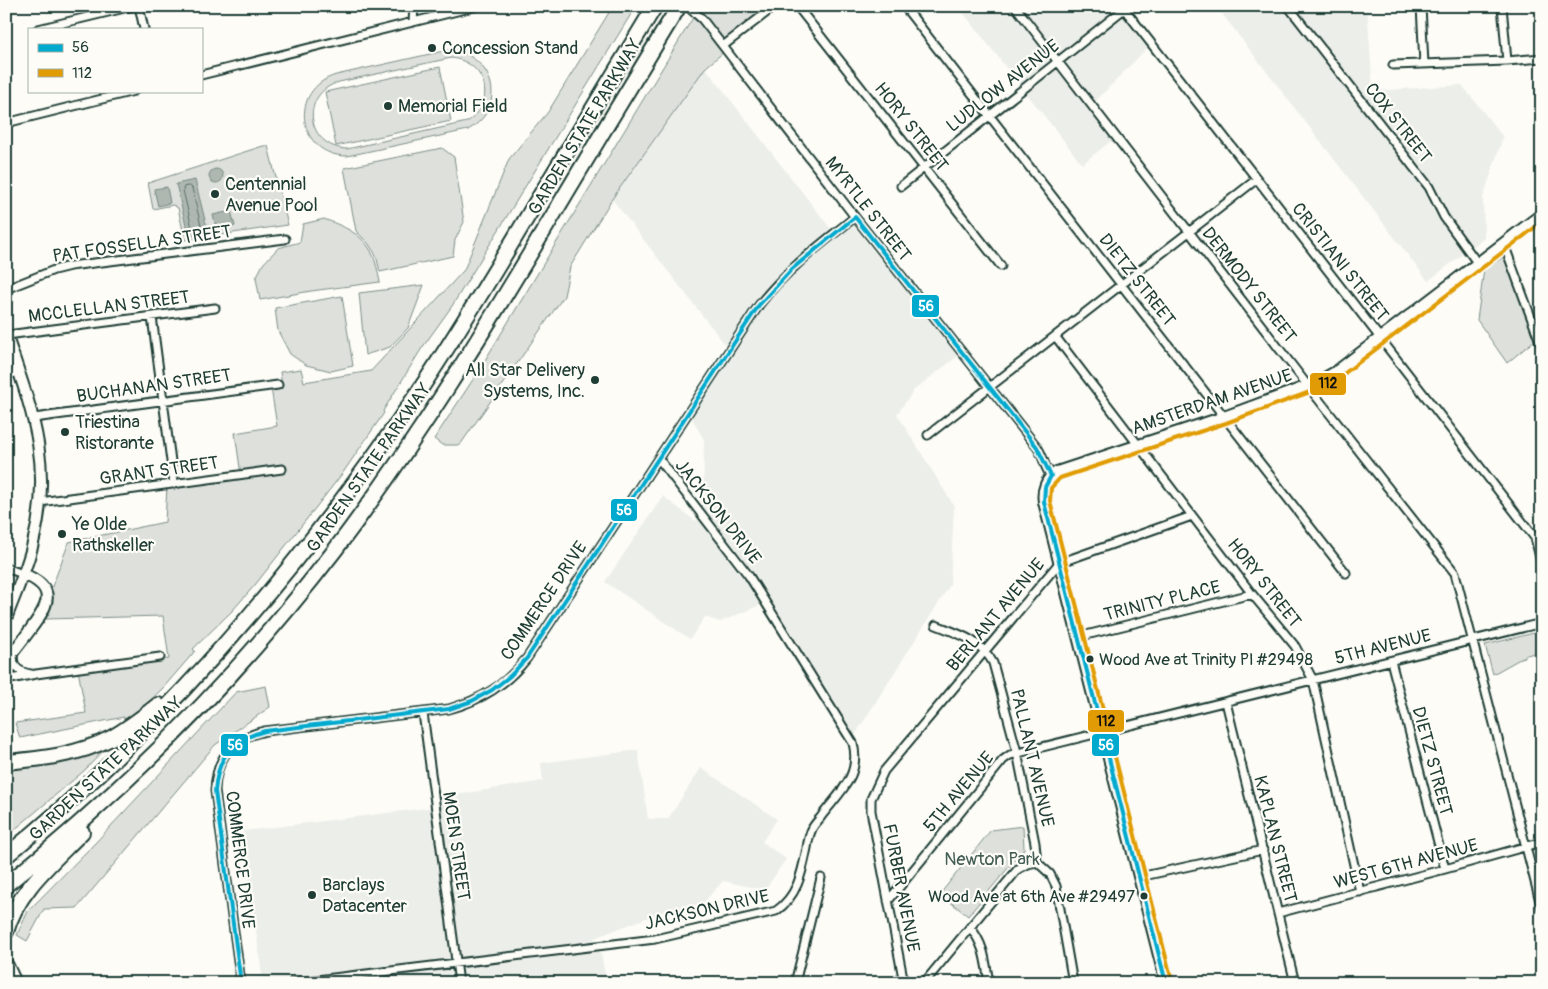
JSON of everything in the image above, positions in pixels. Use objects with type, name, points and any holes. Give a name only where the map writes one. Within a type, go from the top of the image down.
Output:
[{"type":"highway","name":"GARDEN STATE PARKWAY","points":[[6,856],[112,761],[186,687],[222,648],[317,534],[409,406],[471,311],[655,6]]},
{"type":"highway","name":"GARDEN STATE PARKWAY","points":[[6,884],[80,822],[170,738],[225,681],[335,550],[432,413],[681,8]]},
{"type":"highway","points":[[6,762],[69,753],[110,739],[158,705],[222,648]]},
{"type":"highway","points":[[6,914],[170,738]]},
{"type":"highway","points":[[6,932],[16,906],[32,885]]},
{"type":"highway","points":[[6,966],[14,983]]},
{"type":"main road","name":"AMSTERDAM AVENUE","points":[[1051,476],[1057,472],[1224,417],[1308,386],[1337,370],[1542,214]]},
{"type":"main road","points":[[6,334],[34,418],[41,460],[40,502],[33,544],[6,619]]},
{"type":"main road","points":[[1051,476],[1044,487],[1044,497],[1166,983]]},
{"type":"main road","points":[[6,661],[39,618],[46,602],[45,592],[39,582],[23,574]]},
{"type":"street","points":[[42,28],[132,6]]},
{"type":"street","points":[[138,6],[144,28]]},
{"type":"street","points":[[413,22],[414,6]]},
{"type":"street","points":[[202,75],[478,6]]},
{"type":"street","points":[[722,46],[775,6]]},
{"type":"street","name":"HORY STREET","points":[[798,6],[1001,266]]},
{"type":"street","name":"DIETZ STREET","points":[[904,6],[1346,573]]},
{"type":"street","name":"DERMODY STREET","points":[[1015,6],[1455,573],[1542,909]]},
{"type":"street","name":"COX STREET","points":[[1288,6],[1429,187],[1444,216],[1478,264]]},
{"type":"street","points":[[1421,6],[1424,64]]},
{"type":"street","points":[[1502,6],[1507,61]]},
{"type":"street","name":"MYRTLE STREET","points":[[681,8],[698,15],[1040,451],[1047,471],[1051,476]]},
{"type":"street","name":"LUDLOW AVENUE","points":[[900,186],[1058,62],[1123,8]]},
{"type":"street","name":"CRISTIANI STREET","points":[[1123,8],[1535,538],[1542,565]]},
{"type":"street","points":[[1393,65],[1542,58]]},
{"type":"street","points":[[6,123],[130,92]]},
{"type":"street","points":[[928,435],[1257,179]]},
{"type":"street","name":"COMMERCE DRIVE","points":[[241,983],[215,791],[217,774],[223,758],[234,745],[254,734],[448,709],[474,701],[498,687],[518,669],[528,655],[767,295],[795,265],[855,217]]},
{"type":"street","name":"PAT FOSSELLA STREET","points":[[6,289],[54,270],[70,266],[285,239]]},
{"type":"street","points":[[1504,244],[1542,347]]},
{"type":"street","name":"MCCLELLAN STREET","points":[[6,334],[215,308]]},
{"type":"street","points":[[152,317],[174,484]]},
{"type":"street","name":"HORY STREET","points":[[1055,336],[1252,594],[1295,646],[1313,680],[1360,892]]},
{"type":"street","points":[[6,375],[19,372]]},
{"type":"street","name":"BUCHANAN STREET","points":[[34,418],[163,399],[278,385]]},
{"type":"street","name":"JACKSON DRIVE","points":[[292,983],[655,940],[776,911],[783,906],[794,891],[800,878],[812,828],[849,781],[854,766],[855,752],[853,743],[749,576],[659,459]]},
{"type":"street","name":"GRANT STREET","points":[[40,502],[282,469]]},
{"type":"street","name":"BERLANT AVENUE","points":[[871,799],[884,771],[984,650],[1060,563],[1192,516]]},
{"type":"street","points":[[6,568],[23,574]]},
{"type":"street","name":"TRINITY PLACE","points":[[1078,637],[1252,594]]},
{"type":"street","name":"5TH AVENUE","points":[[888,901],[1003,760],[1010,755],[1542,623]]},
{"type":"street","name":"PALLANT AVENUE","points":[[936,625],[977,643],[990,658],[995,668],[1018,752],[1037,862]]},
{"type":"street","points":[[14,651],[13,662],[16,668],[22,672],[36,674]]},
{"type":"street","points":[[6,680],[36,674],[160,657]]},
{"type":"street","name":"DIETZ STREET","points":[[1391,661],[1445,869]]},
{"type":"street","name":"KAPLAN STREET","points":[[1226,702],[1295,983]]},
{"type":"street","name":"MOEN STREET","points":[[423,713],[459,983]]},
{"type":"street","name":"FURBER AVENUE","points":[[871,799],[871,811],[904,983]]},
{"type":"street","name":"WEST 6TH AVENUE","points":[[1278,913],[1542,842]]},
{"type":"street","points":[[1139,877],[1263,850]]},
{"type":"street","points":[[924,983],[1018,869],[1037,862],[1050,874],[1056,886],[1074,983]]},
{"type":"street","points":[[795,983],[821,878]]},
{"type":"street","points":[[970,927],[979,938],[984,949],[990,983]]},
{"type":"shaded area","points":[[958,6],[1123,6],[1151,44],[1091,106],[1115,138],[1082,164]]},
{"type":"shaded area","points":[[1216,6],[1367,6],[1373,91],[1462,85],[1503,137],[1483,198],[1484,238],[1428,281]]},
{"type":"shaded area","points":[[705,67],[837,237],[856,222],[959,355],[914,390],[897,414],[954,506],[950,585],[853,738],[767,602],[720,622],[705,617],[690,639],[605,582],[663,496],[695,521],[703,513],[704,440],[689,413],[730,351],[612,199]]},
{"type":"shaded area","points":[[638,750],[648,819],[668,819],[701,768],[777,819],[762,842],[786,859],[765,890],[723,881],[703,903],[662,912],[594,938],[601,954],[607,983],[263,983],[243,831],[435,807],[435,798],[543,781],[541,763]]},
{"type":"green space","points":[[613,6],[636,6],[452,306],[422,348],[383,411],[384,413],[342,474],[255,585],[232,611],[193,649],[195,651],[163,688],[125,725],[124,717],[20,738],[15,723],[86,713],[78,670],[169,659],[163,616],[46,619],[50,592],[69,542],[165,522],[167,486],[241,475],[235,433],[277,426],[271,388],[282,386],[280,372],[301,369],[304,382],[371,371],[464,270],[509,159],[548,112]]},
{"type":"green space","points":[[700,6],[758,6],[765,17],[705,68],[612,199],[570,267],[564,296],[460,445],[442,445],[434,439],[476,375]]},
{"type":"green space","points":[[466,46],[468,55],[486,72],[492,92],[486,113],[468,130],[347,156],[330,153],[317,145],[309,134],[305,121],[305,107],[310,94],[321,82],[336,75]],"holes":[[[451,58],[463,61],[473,67],[480,75],[484,84],[485,94],[482,105],[467,122],[347,149],[333,146],[323,139],[316,130],[313,108],[318,97],[326,88],[339,82]]]},
{"type":"green space","name":"Memorial Field","points":[[440,67],[451,121],[336,146],[325,92]]},
{"type":"green space","name":"Centennial Avenue Pool","points":[[268,146],[288,225],[185,240],[178,208],[173,205],[153,209],[148,183]]},
{"type":"green space","points":[[442,148],[454,157],[464,222],[455,240],[453,256],[380,272],[374,252],[356,231],[344,168]]},
{"type":"green space","points":[[324,219],[338,224],[362,239],[374,258],[380,282],[260,300],[256,278],[263,264],[278,248],[300,242],[303,224]]},
{"type":"green space","points":[[1504,257],[1535,340],[1507,363],[1477,320],[1484,269]]},
{"type":"green space","points":[[424,285],[408,328],[390,347],[365,355],[359,293]]},
{"type":"green space","points":[[342,296],[353,366],[331,371],[306,365],[290,354],[278,331],[275,308]]},
{"type":"green space","points":[[1542,631],[1542,651],[1527,655],[1493,674],[1485,645]]},
{"type":"green space","points":[[266,686],[270,707],[215,745],[77,908],[44,909],[27,941],[17,935],[28,911],[97,841],[236,692]]},
{"type":"green space","points":[[105,749],[85,770],[6,837],[6,767]]},
{"type":"green space","name":"Newton Park","points":[[1023,826],[1024,849],[968,916],[940,894],[991,830]]},
{"type":"water","points":[[216,169],[221,171],[223,176],[221,181],[216,183],[211,181],[209,176],[211,171]]},
{"type":"water","points":[[195,180],[208,232],[189,237],[176,184]]},
{"type":"water","points":[[167,187],[170,203],[158,206],[154,189]]},
{"type":"water","points":[[231,211],[235,226],[217,231],[213,215]]},
{"type":"transit line","name":"56","points":[[241,983],[215,791],[219,768],[228,751],[243,739],[265,731],[449,709],[472,701],[492,690],[510,676],[527,658],[759,305],[792,269],[855,217],[1037,447],[1051,476],[1045,487],[1044,502],[1166,983]]},
{"type":"transit line","name":"112","points":[[1172,981],[1050,501],[1051,488],[1060,478],[1226,423],[1318,389],[1341,376],[1542,222]]},
{"type":"place","name":"Concession Stand","points":[[432,48]]},
{"type":"place","name":"Memorial Field","points":[[388,106]]},
{"type":"place","name":"Centennial Avenue Pool","points":[[215,194]]},
{"type":"place","name":"All Star Delivery Systems, Inc.","points":[[595,380]]},
{"type":"place","name":"Triestina Ristorante","points":[[65,432]]},
{"type":"place","name":"Ye Olde Rathskeller","points":[[62,534]]},
{"type":"place","name":"Wood Ave at Trinity Pl #29498","points":[[1090,659]]},
{"type":"place","name":"Barclays Datacenter","points":[[312,895]]},
{"type":"place","name":"Wood Ave at 6th Ave #29497","points":[[1144,896]]}]
